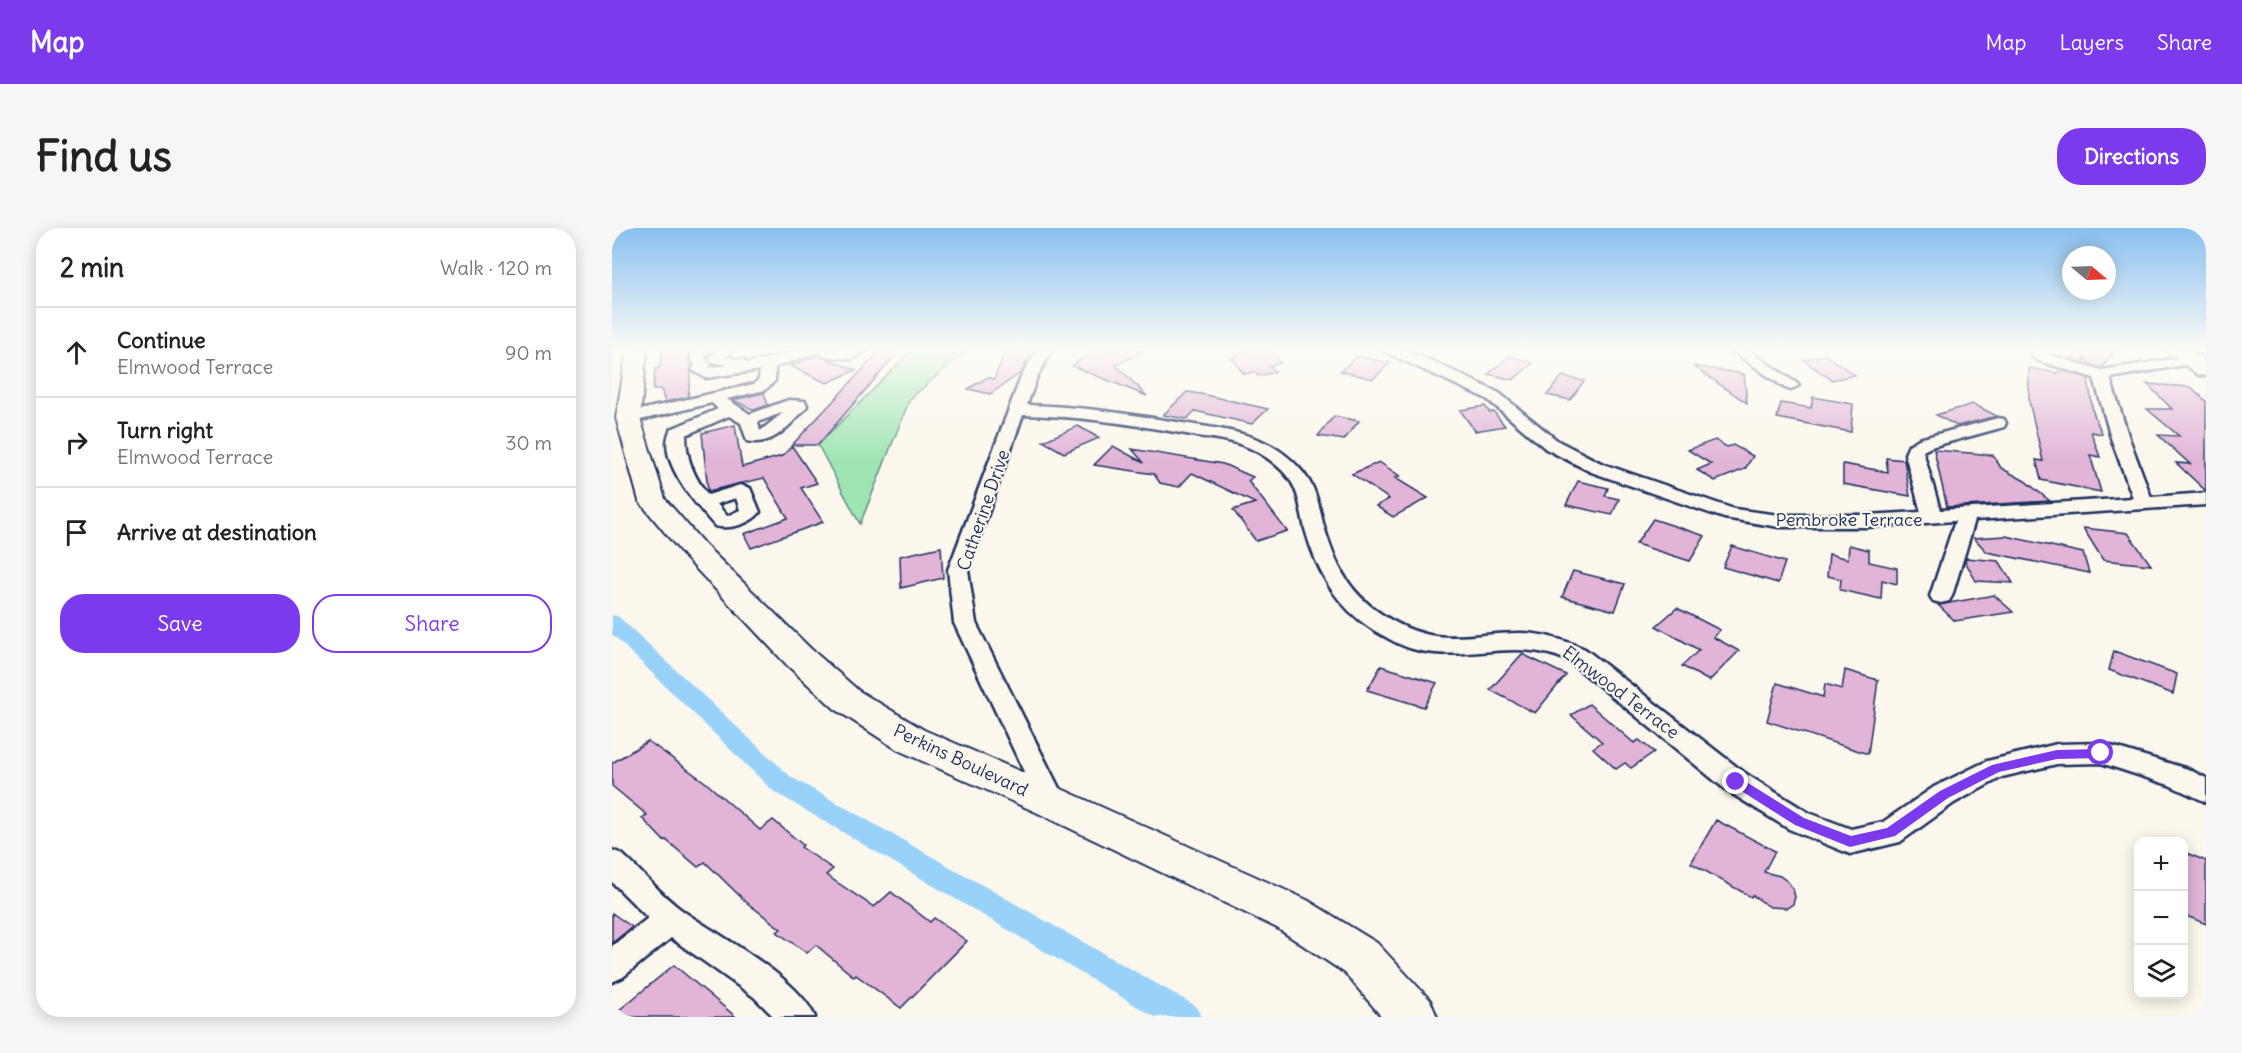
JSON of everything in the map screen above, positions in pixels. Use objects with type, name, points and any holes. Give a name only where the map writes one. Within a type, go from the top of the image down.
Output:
[{"type":"street","name":"Perkins Boulevard","points":[[632,387],[628,418],[652,501],[695,551],[807,664],[847,700],[911,740],[1052,802],[1292,914],[1361,958],[1413,1017]]},
{"type":"street","points":[[628,418],[753,387]]},
{"type":"street","name":"Catherine Drive","points":[[1026,387],[958,570],[965,623],[1052,802]]},
{"type":"street","name":"Pembroke Terrace","points":[[1474,387],[1493,396],[1552,445],[1597,468],[1731,514],[1779,521],[1932,518],[2206,499]]},
{"type":"street","points":[[2105,387],[2120,438],[2144,502]]},
{"type":"street","points":[[715,397],[729,410],[749,420]]},
{"type":"street","points":[[704,502],[684,477],[677,433],[729,410]]},
{"type":"street","name":"Elmwood Terrace","points":[[1018,410],[1067,410],[1122,416],[1211,433],[1258,445],[1285,464],[1304,488],[1323,557],[1337,587],[1355,607],[1384,626],[1420,643],[1446,645],[1540,641],[1560,645],[1577,655],[1736,782],[1799,821],[1850,842],[1890,833],[1944,795],[1996,768],[2057,754],[2101,753],[2178,777],[2206,791]]},
{"type":"street","points":[[1932,518],[1914,454],[1915,449],[1925,443],[1998,423]]},
{"type":"street","points":[[1941,596],[1966,516]]},
{"type":"street","points":[[612,863],[670,919],[766,986],[798,1017]]},
{"type":"street","points":[[612,966],[670,919]]},
{"type":"green space","points":[[876,387],[924,387],[910,399],[860,524],[818,445]]},
{"type":"building","points":[[653,387],[689,387],[688,397],[665,402],[661,389],[653,390]]},
{"type":"building","points":[[847,387],[868,387],[818,445],[792,445]]},
{"type":"building","points":[[972,387],[1000,387],[990,394],[968,389]]},
{"type":"building","points":[[1124,387],[1138,387],[1147,396]]},
{"type":"building","points":[[1553,387],[1580,387],[1570,400],[1547,395]]},
{"type":"building","points":[[1723,387],[1745,387],[1747,403]]},
{"type":"building","points":[[2029,387],[2089,387],[2093,412],[2102,434],[2091,432],[2100,457],[2090,455],[2101,492],[2041,480],[2036,460],[2043,461],[2029,401]]},
{"type":"building","points":[[2150,387],[2191,387],[2206,401],[2206,491],[2176,463],[2190,464],[2158,435],[2179,436],[2147,409],[2172,409]]},
{"type":"building","points":[[1187,392],[1268,409],[1252,424],[1195,411],[1187,419],[1163,415]]},
{"type":"building","points":[[764,393],[768,405],[754,410],[733,400]]},
{"type":"building","points":[[1813,397],[1853,404],[1851,432],[1777,418],[1781,403],[1811,408]]},
{"type":"building","points":[[1973,404],[1997,416],[1957,426],[1936,415]]},
{"type":"building","points":[[1485,406],[1489,412],[1494,412],[1505,426],[1475,431],[1460,410]]},
{"type":"building","points":[[1334,416],[1359,421],[1344,440],[1318,436]]},
{"type":"building","points":[[735,425],[742,467],[782,456],[792,446],[817,483],[801,488],[823,522],[751,548],[744,534],[788,518],[764,478],[708,491],[702,433]]},
{"type":"building","points":[[1078,426],[1099,438],[1064,453],[1043,441]]},
{"type":"building","points":[[1715,440],[1727,447],[1733,445],[1753,456],[1745,469],[1715,481],[1697,470],[1711,464],[1688,450]]},
{"type":"building","points":[[1113,446],[1144,463],[1132,449],[1223,464],[1253,477],[1248,481],[1287,531],[1256,541],[1233,510],[1255,503],[1192,473],[1179,487],[1160,483],[1154,474],[1094,465]]},
{"type":"building","points":[[1934,450],[1993,455],[2001,468],[2025,481],[2050,501],[1947,507]]},
{"type":"building","points":[[1886,458],[1904,460],[1910,496],[1843,484],[1843,464],[1888,472]]},
{"type":"building","points":[[1379,462],[1400,476],[1395,478],[1428,498],[1393,517],[1376,506],[1389,499],[1352,474]]},
{"type":"building","points":[[1578,481],[1608,488],[1605,496],[1619,499],[1612,515],[1566,505]]},
{"type":"building","points":[[1653,519],[1705,536],[1690,561],[1636,544]]},
{"type":"building","points":[[2083,528],[2128,533],[2151,565],[2103,560]]},
{"type":"building","points":[[2006,536],[2083,553],[2089,573],[1987,552],[1974,538]]},
{"type":"building","points":[[1849,545],[1869,550],[1869,562],[1897,568],[1897,584],[1882,580],[1881,599],[1840,590],[1841,579],[1827,576],[1829,554],[1848,559]]},
{"type":"building","points":[[1732,546],[1785,562],[1778,583],[1723,567]]},
{"type":"building","points":[[941,547],[943,578],[901,588],[900,556]]},
{"type":"building","points":[[1966,558],[1999,561],[2013,583],[1976,581],[1965,561]]},
{"type":"building","points":[[1573,571],[1625,584],[1615,611],[1562,597]]},
{"type":"building","points":[[1994,595],[2013,612],[1955,621],[1938,605]]},
{"type":"building","points":[[1677,608],[1720,630],[1713,637],[1739,651],[1709,681],[1682,666],[1699,650],[1656,626]]},
{"type":"building","points":[[2114,651],[2177,674],[2173,694],[2109,670]]},
{"type":"building","points":[[1522,654],[1566,675],[1535,713],[1490,690]]},
{"type":"building","points":[[1381,666],[1437,683],[1424,707],[1367,690]]},
{"type":"building","points":[[1845,670],[1878,680],[1868,754],[1767,721],[1777,683],[1823,697],[1825,684],[1842,689]]},
{"type":"building","points":[[1589,704],[1634,743],[1639,740],[1654,752],[1631,768],[1625,763],[1616,769],[1593,748],[1602,742],[1571,715]]},
{"type":"building","points":[[648,741],[705,782],[760,830],[773,820],[803,845],[801,847],[833,869],[826,875],[874,907],[891,892],[930,922],[934,918],[967,941],[901,1008],[856,975],[854,977],[816,945],[807,953],[777,932],[781,929],[746,902],[705,862],[698,867],[666,840],[664,841],[642,818],[647,815],[612,786],[612,763]]},
{"type":"building","points":[[1716,820],[1775,851],[1764,872],[1780,876],[1788,882],[1795,897],[1793,904],[1787,908],[1770,907],[1691,863]]},
{"type":"building","points":[[2188,854],[2206,861],[2206,924],[2188,917]]},
{"type":"building","points":[[612,913],[632,927],[612,943]]},
{"type":"building","points":[[674,965],[736,1017],[612,1017],[612,1016]]},
{"type":"waterway","points":[[612,622],[782,784],[1185,1017]]},
{"type":"route","points":[[1736,782],[1799,821],[1850,842],[1890,833],[1944,795],[1996,768],[2057,754],[2101,753]]}]
